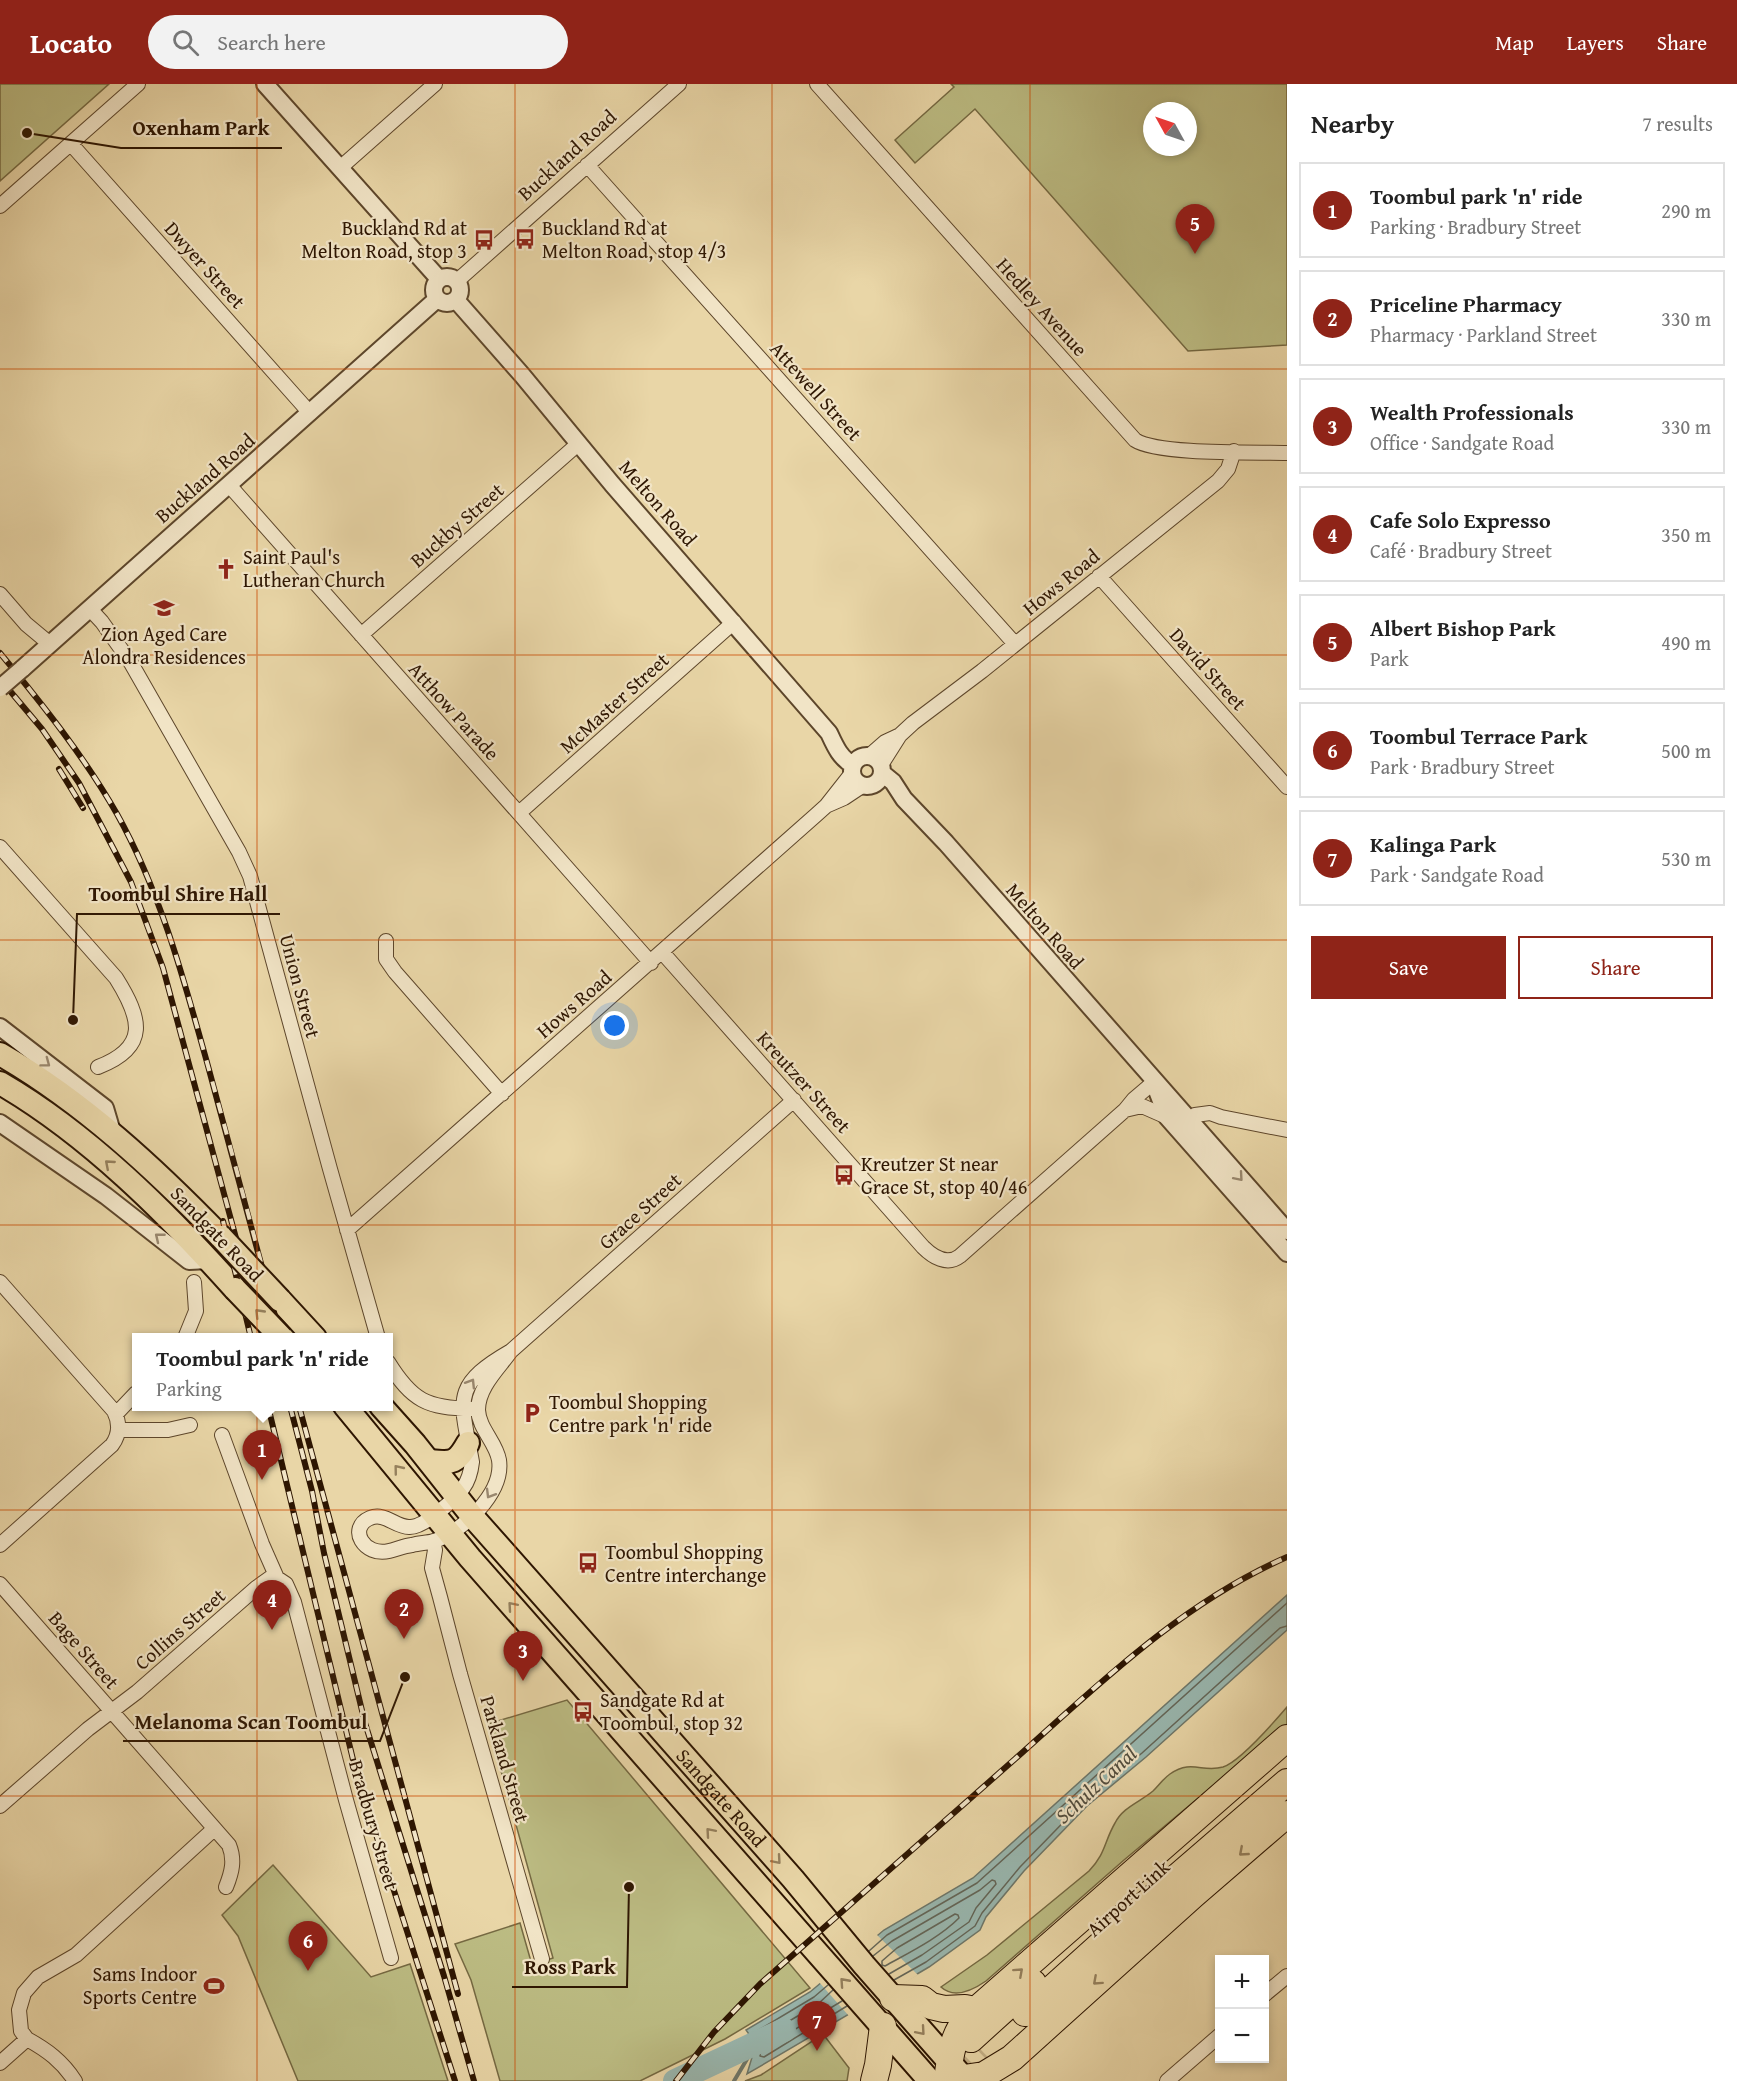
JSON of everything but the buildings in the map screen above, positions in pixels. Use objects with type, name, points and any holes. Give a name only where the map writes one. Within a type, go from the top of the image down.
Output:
[{"type":"highway","name":"Sandgate Road","points":[[0,1054],[55,1088],[113,1135],[188,1202],[310,1333]]},
{"type":"highway","name":"Sandgate Road","points":[[0,1083],[56,1119],[153,1203],[277,1333]]},
{"type":"highway","name":"Sandgate Road","points":[[348,1411],[435,1515],[442,1537],[645,1759],[930,2081]]},
{"type":"highway","name":"Sandgate Road","points":[[385,1411],[429,1461],[472,1516],[793,1879],[893,1998],[953,2078]]},
{"type":"highway","points":[[429,1461],[454,1461],[460,1458],[468,1443]]},
{"type":"highway","points":[[1287,1738],[975,2010],[957,2032],[953,2078],[984,2075],[1012,2058],[1192,1895],[1287,1814]]},
{"type":"highway","name":"Airport Link","points":[[1287,1759],[1150,1878],[977,2046],[1287,1782]]},
{"type":"highway","points":[[893,1998],[922,1999],[931,2006],[944,2009],[975,2010]]},
{"type":"highway","points":[[874,2081],[877,2072],[878,2021]]},
{"type":"highway","points":[[1012,2081],[1028,2060],[1036,2036]]},
{"type":"street","points":[[0,206],[138,84]]},
{"type":"street","points":[[266,84],[439,279]]},
{"type":"street","points":[[340,168],[435,84]]},
{"type":"street","name":"Buckland Road","points":[[457,281],[679,84]]},
{"type":"street","name":"Hedley Avenue","points":[[817,84],[1131,436],[1140,443],[1156,448],[1287,453]]},
{"type":"street","name":"Dwyer Street","points":[[71,144],[310,413]]},
{"type":"street","name":"Attewell Street","points":[[587,165],[1015,644]]},
{"type":"street","points":[[446,277],[457,281],[460,293],[456,300],[448,304],[436,299],[433,291],[439,279],[446,277]]},
{"type":"street","name":"Buckland Road","points":[[0,688],[436,299]]},
{"type":"street","name":"Melton Road","points":[[456,300],[829,733],[837,750],[846,761],[867,770],[900,790],[904,799],[946,843],[1154,1082],[1166,1092],[1184,1125]]},
{"type":"street","name":"Buckby Street","points":[[361,635],[578,444]]},
{"type":"street","name":"Hows Road","points":[[347,1230],[826,806],[843,798],[867,770],[885,742],[900,735],[1218,481],[1228,470],[1234,451]]},
{"type":"street","name":"Atthow Parade","points":[[229,485],[651,963]]},
{"type":"street","name":"David Street","points":[[1100,576],[1287,788]]},
{"type":"street","points":[[0,594],[26,624],[50,644]]},
{"type":"street","name":"Union Street","points":[[90,609],[131,663],[239,852],[250,876],[377,1333]]},
{"type":"street","name":"McMaster Street","points":[[519,813],[734,622]]},
{"type":"street","points":[[0,847],[122,987],[136,1020],[137,1032],[131,1046],[123,1054],[98,1067]]},
{"type":"street","points":[[386,940],[387,959],[395,972],[502,1094]]},
{"type":"street","name":"Kreutzer Street","points":[[662,952],[923,1247],[932,1255],[943,1260],[952,1260],[960,1256],[1125,1110]]},
{"type":"street","name":"Sandgate Road","points":[[0,1027],[105,1108],[113,1135]]},
{"type":"street","points":[[1125,1110],[1154,1082]]},
{"type":"street","name":"Melton Road","points":[[1154,1082],[1167,1117],[1184,1125]]},
{"type":"street","name":"Grace Street","points":[[478,1410],[480,1397],[486,1384],[511,1351],[794,1100]]},
{"type":"street","points":[[1125,1110],[1142,1106],[1167,1117]]},
{"type":"street","points":[[1184,1125],[1200,1113],[1210,1113],[1221,1118],[1287,1130]]},
{"type":"street","points":[[1200,1133],[1207,1124],[1221,1118]]},
{"type":"street","name":"Sandgate Road","points":[[0,1123],[106,1196],[189,1261],[209,1260]]},
{"type":"street","points":[[1184,1125],[1200,1133],[1287,1231]]},
{"type":"street","points":[[1184,1125],[1287,1253]]},
{"type":"street","points":[[0,1282],[116,1414],[119,1430],[112,1445],[0,1545]]},
{"type":"street","points":[[187,1333],[196,1311],[194,1282]]},
{"type":"street","name":"Grace Street","points":[[442,1537],[389,1551],[374,1551],[365,1546],[360,1533],[365,1522],[376,1517],[412,1528],[435,1515],[463,1488],[472,1462],[463,1409],[468,1386],[487,1365],[511,1351]]},
{"type":"street","points":[[393,1369],[405,1387],[423,1401],[444,1408],[478,1410],[484,1430],[495,1448],[499,1468],[491,1494],[472,1516],[442,1537]]},
{"type":"street","points":[[116,1414],[132,1397]]},
{"type":"street","points":[[119,1430],[168,1430],[190,1425]]},
{"type":"street","name":"Bradbury Street","points":[[222,1435],[262,1544],[277,1578],[286,1584],[294,1602],[346,1800],[391,1958]]},
{"type":"street","name":"Parkland Street","points":[[432,1568],[442,1537]]},
{"type":"street","name":"Parkland Street","points":[[414,1544],[432,1568],[542,1959]]},
{"type":"street","name":"Collins Street","points":[[0,1806],[88,1729],[137,1692],[256,1588],[270,1578],[277,1578]]},
{"type":"street","name":"Bage Street","points":[[0,1584],[229,1845],[232,1853],[231,1874],[226,1887]]},
{"type":"street","points":[[75,2081],[56,2058],[27,2039],[21,2031],[19,2010],[24,1993],[38,1977],[76,1955],[214,1829]]},
{"type":"street","points":[[1269,1991],[1287,1976]]},
{"type":"street","points":[[0,2063],[27,2039]]},
{"type":"street","points":[[1167,2081],[1215,2039]]},
{"type":"green space","points":[[0,84],[109,84],[0,181]]},
{"type":"green space","points":[[951,84],[1287,84],[1287,345],[1188,351],[975,109],[915,163],[895,140],[954,87]]},
{"type":"green space","points":[[567,1700],[810,1988],[725,2039],[640,2081],[500,2081],[471,1980],[455,1944],[520,1923],[532,1965],[553,1958],[488,1724]]},
{"type":"green space","points":[[1287,1707],[1287,1724],[1124,1860],[986,1981],[958,1993],[946,1991],[941,1987],[987,1955],[1089,1871],[1099,1859],[1118,1817],[1127,1809],[1178,1770],[1185,1767],[1209,1769],[1223,1767],[1230,1763],[1257,1740]]},
{"type":"green space","points":[[273,1865],[371,1977],[410,1964],[448,2081],[298,2081],[238,1936],[222,1915]]},
{"type":"green space","points":[[823,2034],[849,2068],[847,2081],[745,2081],[761,2075]]},
{"type":"water","name":"Schulz Canal","points":[[1287,1595],[1287,1630],[1146,1757],[1087,1806],[1024,1871],[986,1917],[980,1930],[929,1967],[747,2074],[756,2044],[746,2030],[810,1992],[884,1930],[973,1878]]},
{"type":"pier","points":[[875,1933],[918,1975],[849,2016],[818,1981]]},
{"type":"waterway","points":[[675,2081],[784,2030]]},
{"type":"waterway","points":[[734,2081],[756,2044]]},
{"type":"tunnel","points":[[953,2081],[983,2052]]},
{"type":"railway","points":[[0,653],[47,711],[91,772],[133,844],[159,906],[190,1001],[280,1333]]},
{"type":"railway","points":[[0,679],[42,729],[79,783],[131,882],[163,968],[262,1333]]},
{"type":"railway","points":[[59,769],[83,808]]},
{"type":"railway","points":[[223,1221],[250,1333]]},
{"type":"railway","points":[[269,1411],[356,1772],[455,2081]]},
{"type":"railway","points":[[291,1411],[365,1723],[444,1976],[474,2081]]},
{"type":"railway","points":[[300,1411],[458,1994]]},
{"type":"railway","points":[[676,2081],[714,2032],[760,1984],[1110,1674],[1177,1621],[1212,1597],[1287,1557]]},
{"type":"place","name":"Oxenham Park","points":[[27,133]]},
{"type":"place","name":"Buckland Rd at Melton Road, stop 4/3","points":[[525,239]]},
{"type":"place","name":"Buckland Rd at Melton Road, stop 3","points":[[484,240]]},
{"type":"place","name":"Albert Bishop Park","points":[[1195,254]]},
{"type":"place","name":"Saint Paul's Lutheran Church","points":[[226,569]]},
{"type":"place","name":"Zion Aged Care Alondra Residences","points":[[164,608]]},
{"type":"place","name":"Toombul Shire Hall","points":[[73,1020]]},
{"type":"place","name":"Kreutzer St near Grace St, stop 40/46","points":[[844,1175]]},
{"type":"place","name":"Toombul Shopping Centre park 'n' ride","points":[[532,1413]]},
{"type":"place","name":"Toombul park 'n' ride","points":[[262,1480]]},
{"type":"place","name":"Toombul Shopping Centre interchange","points":[[588,1563]]},
{"type":"place","name":"Cafe Solo Expresso","points":[[272,1630]]},
{"type":"place","name":"Priceline Pharmacy","points":[[404,1639]]},
{"type":"place","name":"Melanoma Scan Toombul","points":[[405,1677]]},
{"type":"place","name":"Wealth Professionals","points":[[523,1681]]},
{"type":"place","name":"Sandgate Rd at Toombul, stop 32","points":[[583,1712]]},
{"type":"place","name":"Ross Park","points":[[629,1887]]},
{"type":"place","name":"Toombul Terrace Park","points":[[308,1971]]},
{"type":"place","name":"Sams Indoor Sports Centre","points":[[214,1986]]},
{"type":"place","name":"Kalinga Park","points":[[817,2051]]}]
